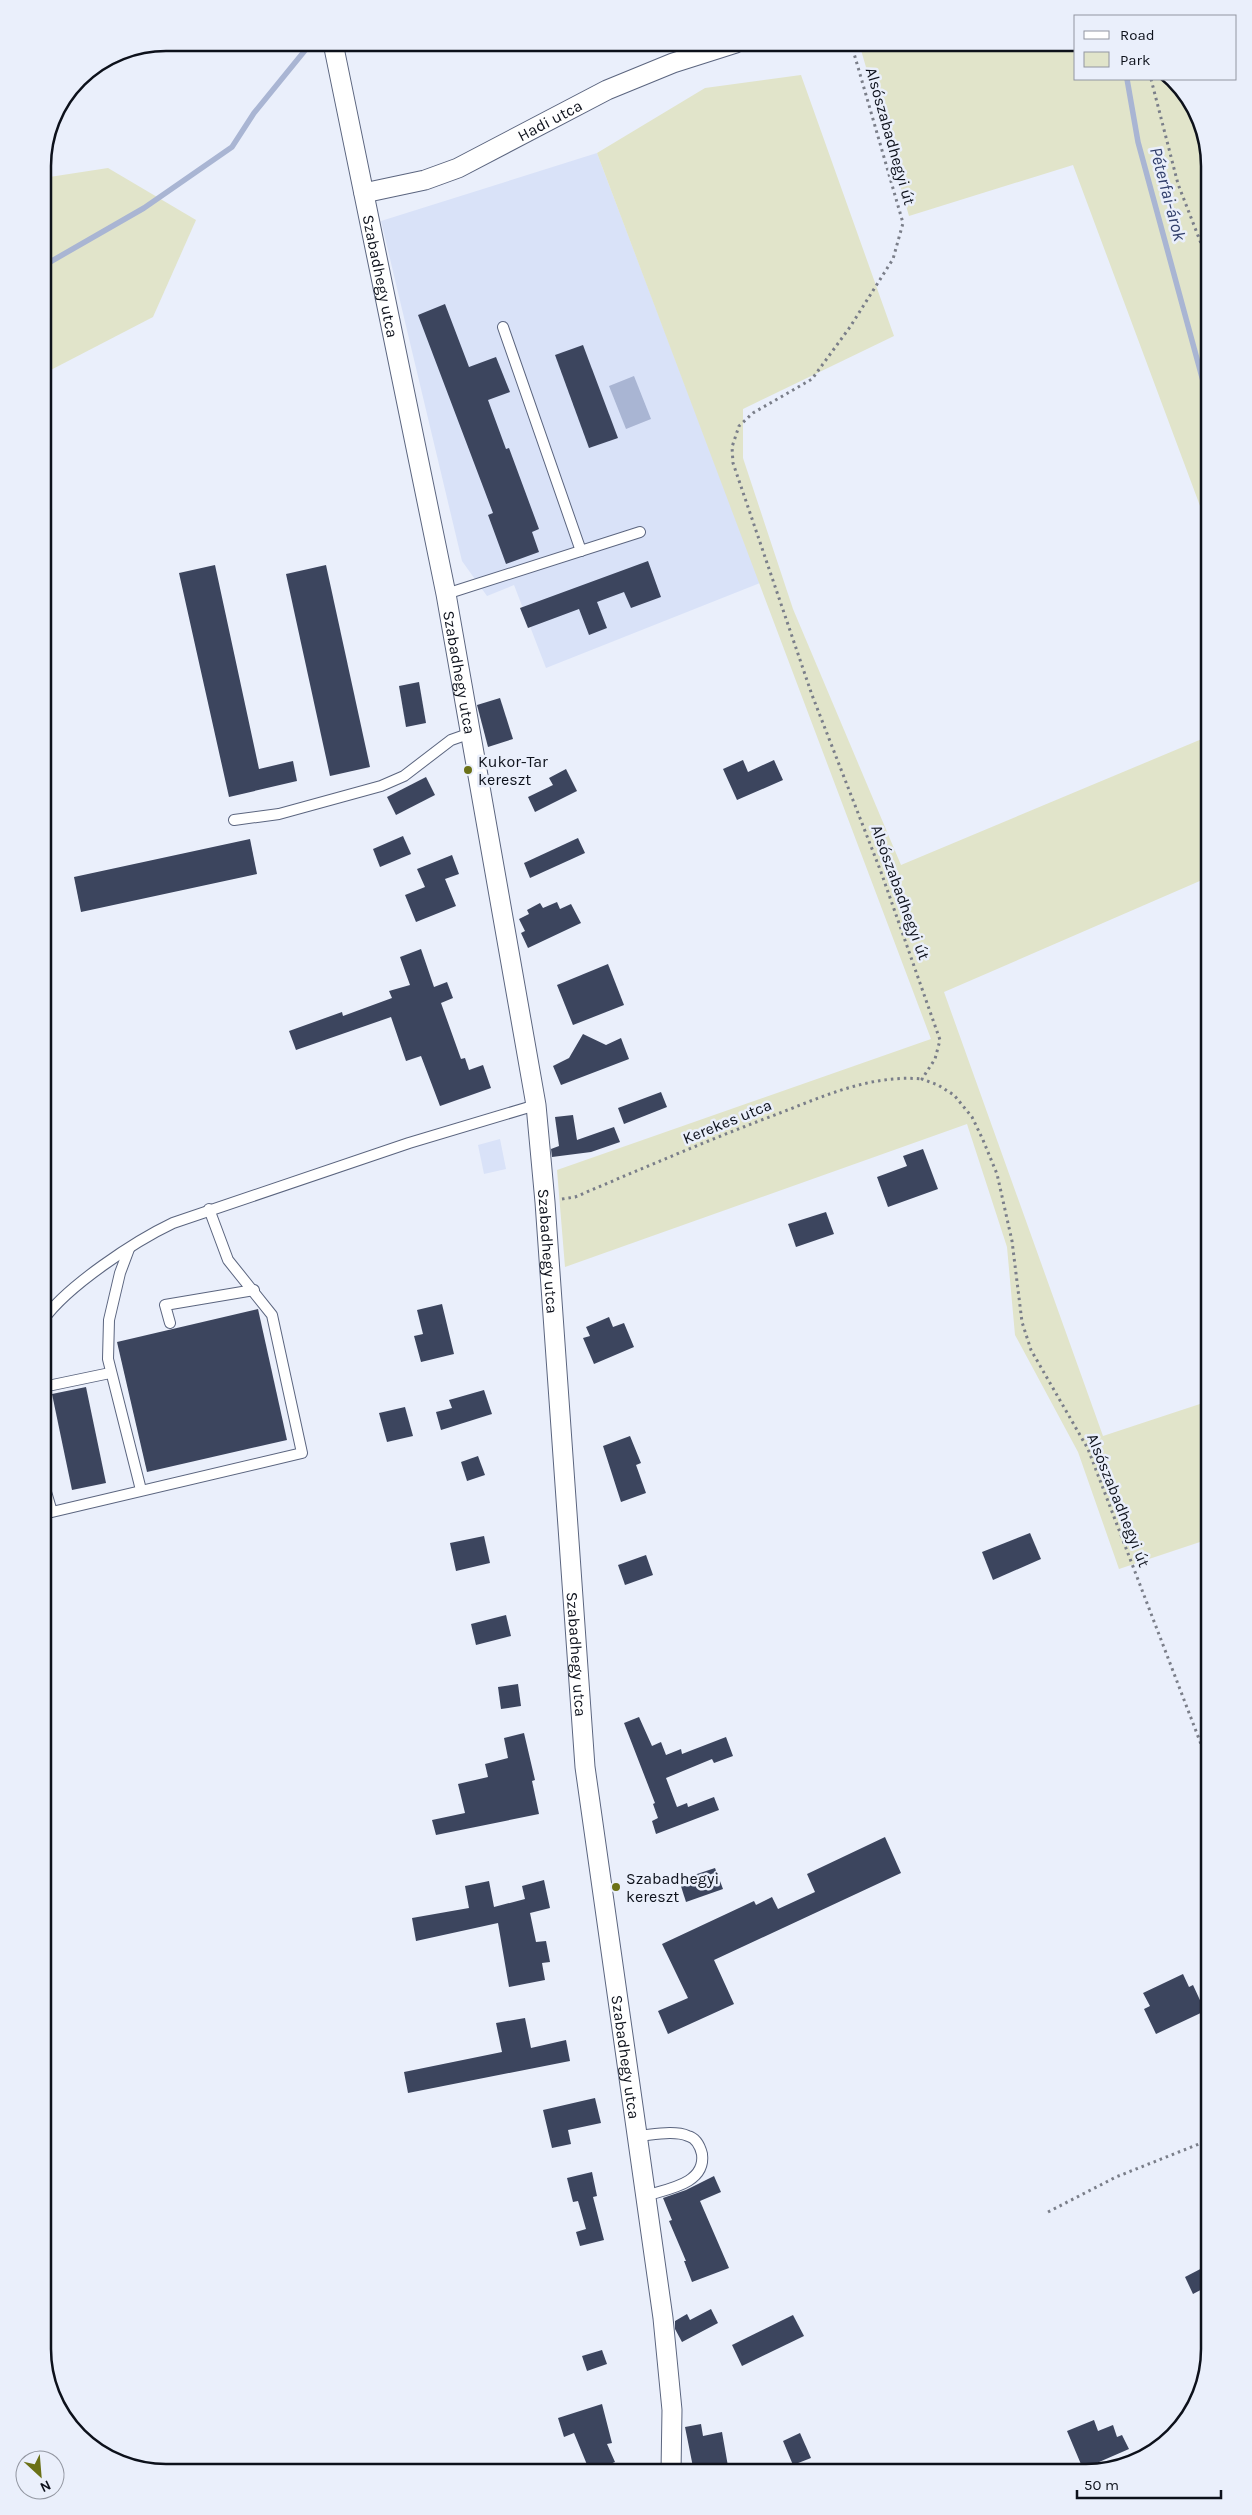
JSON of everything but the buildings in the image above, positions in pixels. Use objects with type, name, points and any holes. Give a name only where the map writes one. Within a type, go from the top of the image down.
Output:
[{"type":"street","name":"Szabadhegy utca","points":[[334,51],[446,594],[536,1105],[545,1202],[585,1767],[663,2318],[672,2410],[671,2464]]},
{"type":"street","name":"Hadi utca","points":[[364,193],[425,180],[458,168],[607,90],[673,63],[711,51]]},
{"type":"lane","points":[[503,327],[581,551]]},
{"type":"lane","points":[[446,594],[640,532]]},
{"type":"lane","points":[[234,820],[279,814],[381,786],[404,776],[451,740],[471,733]]},
{"type":"lane","points":[[51,1311],[65,1295],[154,1232],[209,1209],[409,1143],[536,1105]]},
{"type":"lane","points":[[51,1509],[52,1512],[302,1453],[272,1315],[254,1290],[228,1260],[209,1209]]},
{"type":"lane","points":[[129,1249],[120,1273],[109,1320],[110,1373],[142,1490]]},
{"type":"lane","points":[[170,1323],[165,1305],[254,1290]]},
{"type":"lane","points":[[51,1385],[110,1373]]},
{"type":"lane","points":[[637,2136],[687,2135],[698,2143],[702,2154],[701,2168],[691,2180],[645,2196]]},
{"type":"path","name":"Alsószabadhegyi út","points":[[853,51],[903,222],[893,258],[850,327],[812,379],[753,413],[739,426],[732,447],[733,463],[812,694],[881,872],[940,1040],[935,1059],[922,1079],[938,1085],[954,1095],[972,1117],[983,1140],[996,1174],[1012,1241],[1022,1322],[1031,1350],[1088,1449],[1201,1743]]},
{"type":"path","points":[[1151,80],[1178,184],[1201,242]]},
{"type":"path","name":"Kerekes utca","points":[[545,1202],[575,1197],[730,1132],[838,1091],[877,1081],[900,1078],[922,1079]]},
{"type":"path","points":[[1048,2212],[1116,2177],[1201,2144]]},
{"type":"shaded area","points":[[597,153],[760,583],[546,668],[514,585],[487,596],[462,561],[381,221]]},
{"type":"shaded area","points":[[634,376],[651,419],[626,429],[609,386]]},
{"type":"shaded area","points":[[500,1139],[506,1169],[484,1174],[478,1145]]},
{"type":"green space","points":[[861,51],[1074,51],[1074,80],[1162,80],[1172,90],[1192,122],[1200,151],[1201,509],[1073,165],[909,216]]},
{"type":"green space","points":[[801,75],[894,336],[743,409],[743,458],[793,609],[901,865],[1201,739],[1201,880],[944,992],[1103,1436],[1201,1404],[1201,1542],[1119,1569],[1078,1452],[1015,1335],[1007,1247],[967,1124],[565,1267],[557,1170],[931,1039],[597,153],[705,88]]},
{"type":"green space","points":[[108,168],[196,220],[153,317],[51,370],[51,177]]},
{"type":"waterway","points":[[51,261],[144,208],[232,147],[254,113],[304,51]]},
{"type":"waterway","name":"Péterfai-árok","points":[[1127,80],[1138,142],[1201,374]]},
{"type":"place","name":"Kukor-Tar kereszt","points":[[468,770]]},
{"type":"place","name":"Szabadhegyi kereszt","points":[[616,1887]]}]
